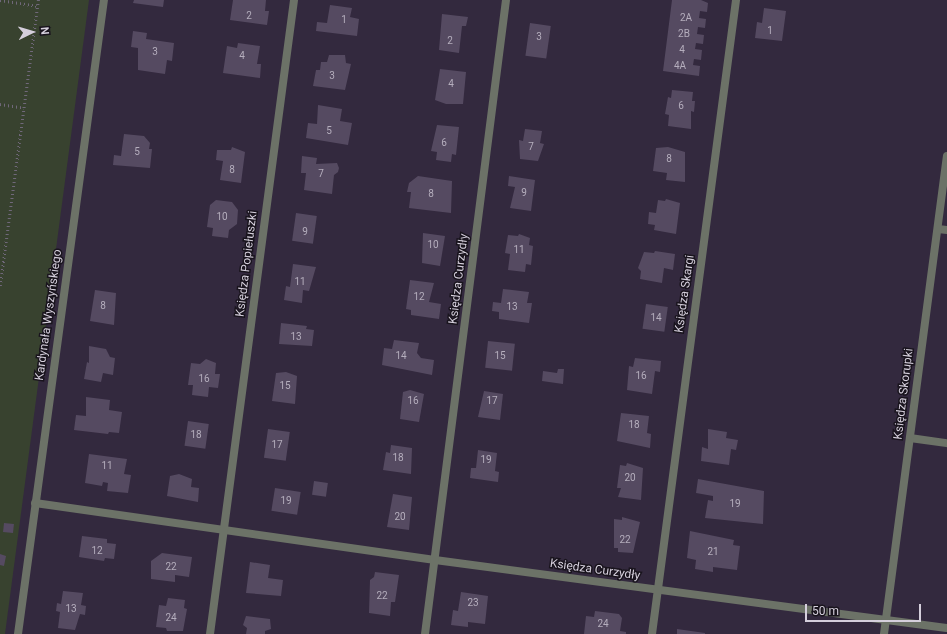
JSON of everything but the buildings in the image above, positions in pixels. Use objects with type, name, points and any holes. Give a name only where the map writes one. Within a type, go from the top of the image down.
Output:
[{"type":"street","name":"Kardynała Wyszyńskiego","points":[[18,634],[104,0]]},
{"type":"street","name":"Księdza Popiełuszki","points":[[210,634],[294,0]]},
{"type":"street","name":"Księdza Curzydły","points":[[425,634],[506,0]]},
{"type":"street","name":"Księdza Skargi","points":[[652,634],[736,0]]},
{"type":"street","name":"Księdza Skorupki","points":[[884,634],[947,156]]},
{"type":"street","points":[[938,229],[947,230]]},
{"type":"street","points":[[910,438],[947,443]]},
{"type":"street","points":[[35,503],[224,530]]},
{"type":"street","name":"Księdza Curzydły","points":[[224,530],[657,590]]},
{"type":"street","points":[[657,590],[947,628]]},
{"type":"path","points":[[0,0],[37,6]]},
{"type":"path","points":[[0,286],[38,0]]},
{"type":"path","points":[[0,104],[24,108]]},
{"type":"green space","points":[[0,0],[89,0],[5,634],[0,634]]}]
